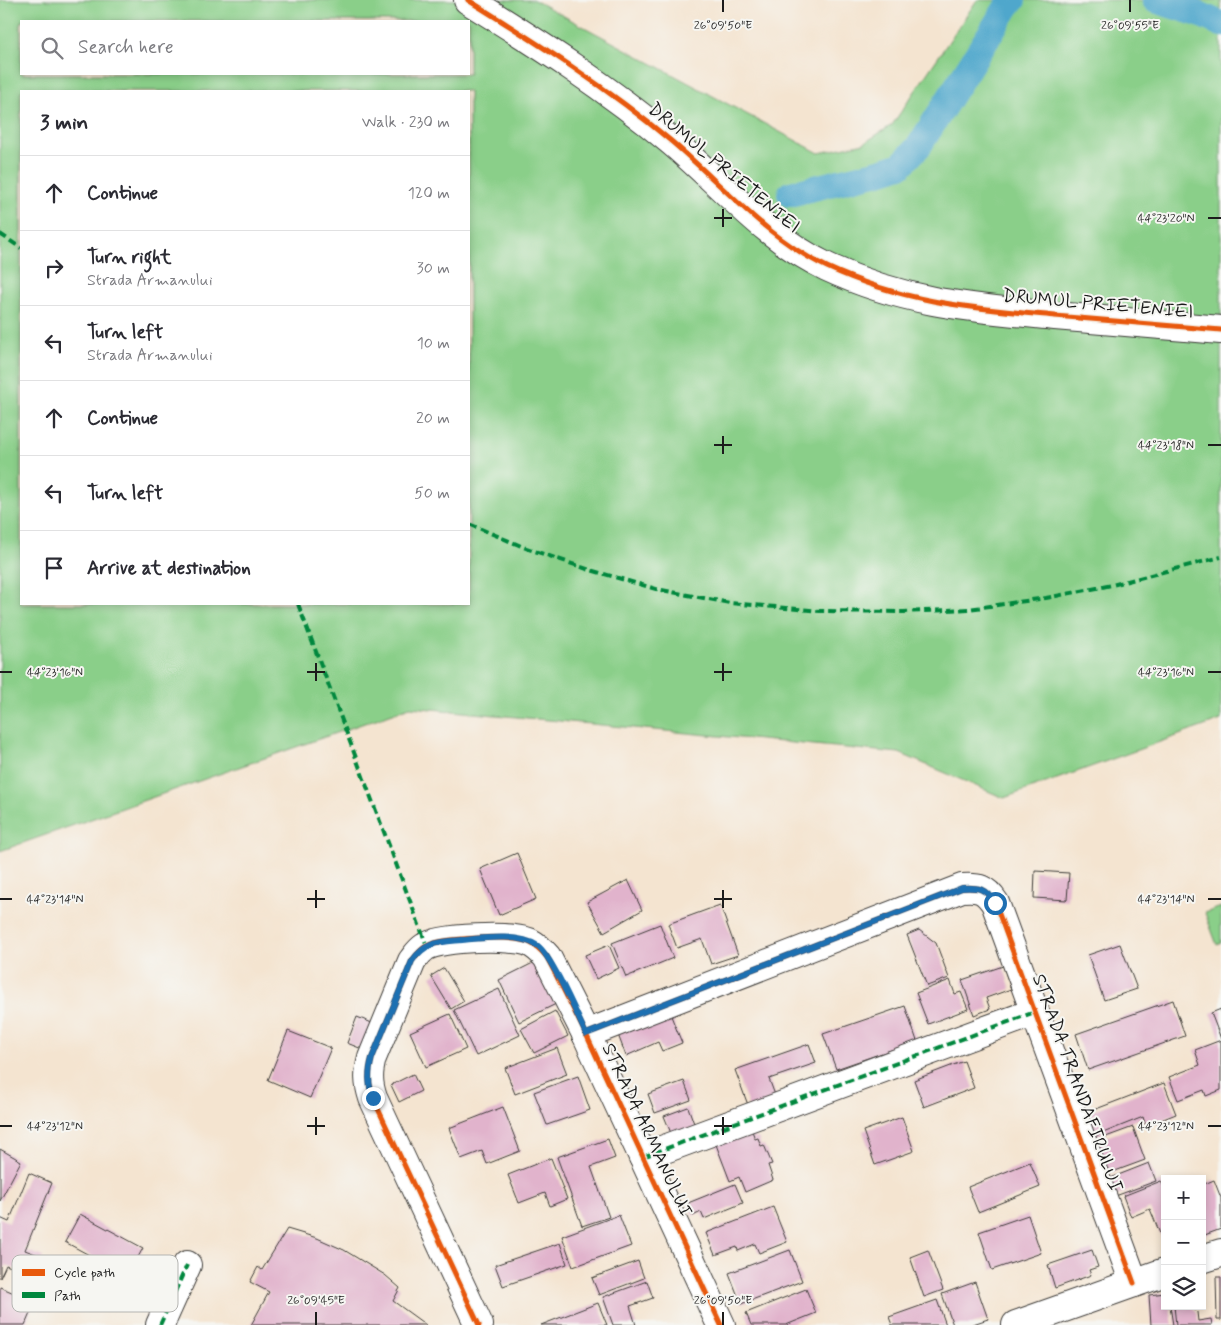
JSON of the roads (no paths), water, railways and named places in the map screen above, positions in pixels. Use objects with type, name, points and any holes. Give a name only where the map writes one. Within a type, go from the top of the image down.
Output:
[{"type":"street","name":"DRUMUL PRIETENIEI","points":[[468,0],[605,89],[674,144],[772,232],[825,266],[881,289],[937,302],[992,310],[1221,330]]},
{"type":"street","points":[[1113,321],[1221,311]]},
{"type":"street","name":"STRADA TRANDAFIRULUI","points":[[586,1034],[962,888],[977,887],[988,894],[995,903],[1134,1283]]},
{"type":"street","name":"STRADA ARMANULUI","points":[[479,1325],[373,1098],[369,1086],[368,1072],[375,1049],[412,961],[418,953],[426,946],[439,942],[492,937],[527,942],[538,946],[547,957],[586,1034],[721,1325]]},
{"type":"street","points":[[642,1157],[1035,1012]]},
{"type":"street","points":[[1206,1258],[1221,1253]]},
{"type":"street","points":[[178,1285],[187,1265]]},
{"type":"street","points":[[1016,1325],[1161,1273]]},
{"type":"street","points":[[160,1325],[166,1312]]},
{"type":"waterway","points":[[790,194],[901,165],[919,146],[1013,0]]},
{"type":"waterway","points":[[1155,0],[1199,14],[1221,24]]}]
